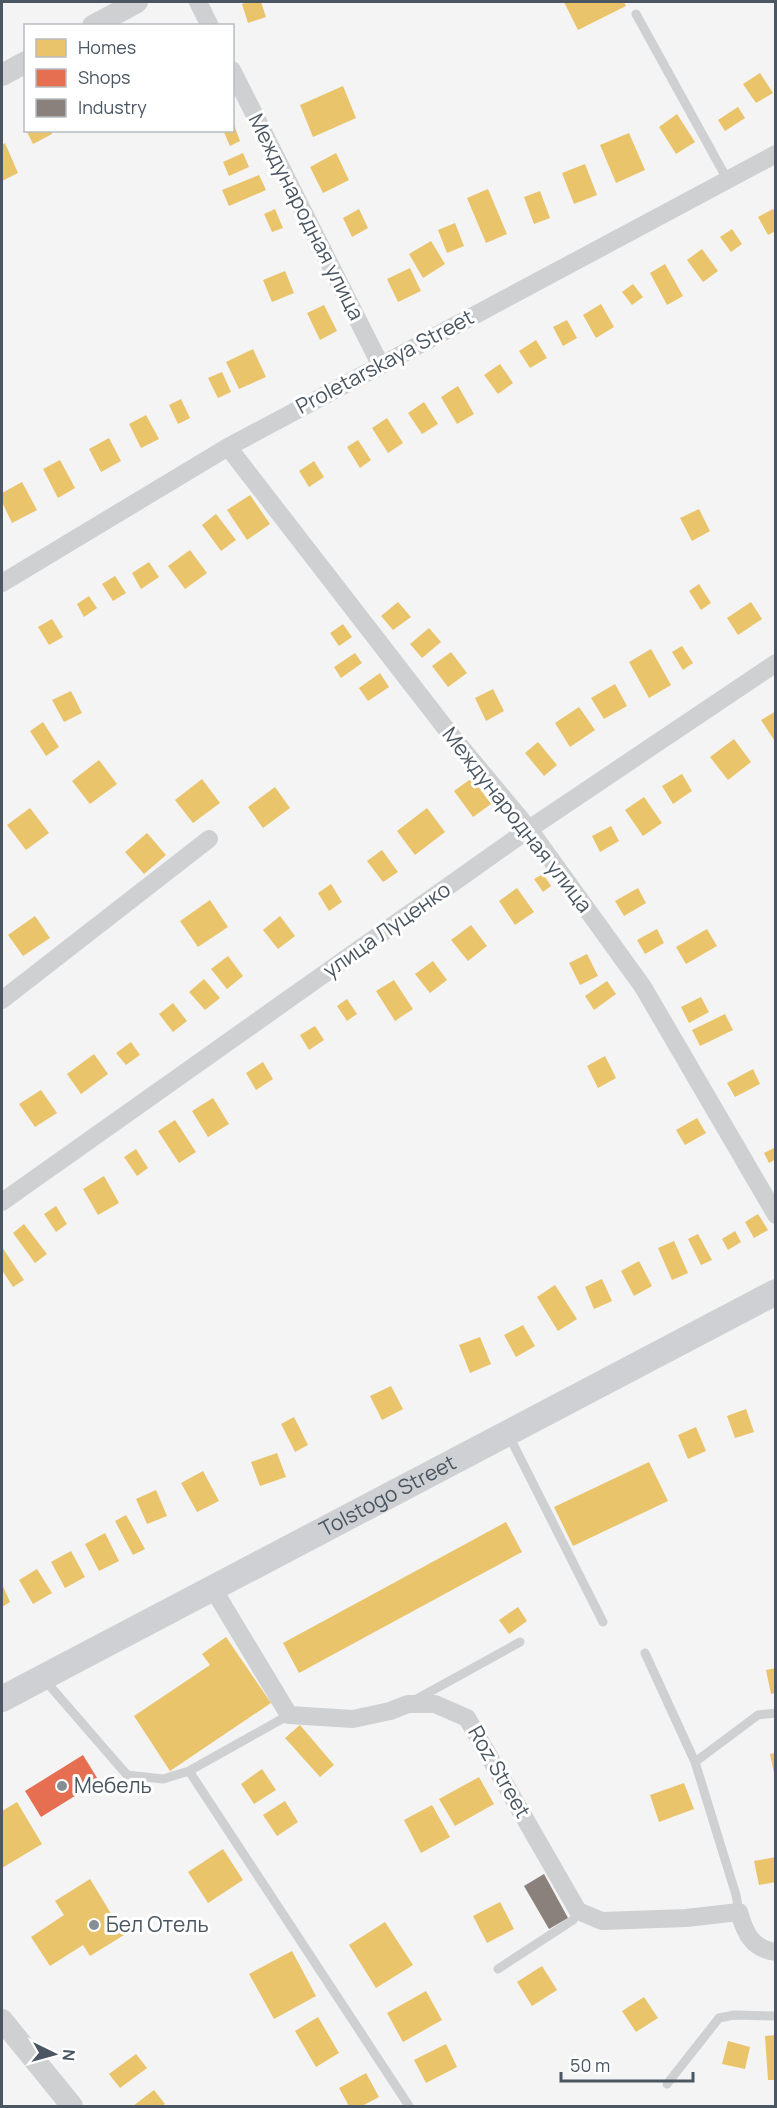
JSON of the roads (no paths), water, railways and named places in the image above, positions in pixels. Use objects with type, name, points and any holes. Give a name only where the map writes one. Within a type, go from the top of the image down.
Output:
[{"type":"main road","name":"Tolstogo Street","points":[[2,1699],[507,1431],[776,1292]]},
{"type":"street","points":[[97,24],[137,2]]},
{"type":"street","points":[[198,2],[209,24]]},
{"type":"street","points":[[2,75],[24,63]]},
{"type":"street","name":"Международная улица","points":[[234,74],[380,364]]},
{"type":"street","name":"Proletarskaya Street","points":[[2,583],[228,447],[776,154]]},
{"type":"street","name":"Международная улица","points":[[228,447],[450,734],[529,829],[643,987],[776,1215]]},
{"type":"street","name":"улица Луценко","points":[[2,1203],[529,829],[776,663]]},
{"type":"street","points":[[2,1000],[209,839]]},
{"type":"street","points":[[212,1587],[289,1715]]},
{"type":"street","name":"Roz Street","points":[[289,1715],[353,1719],[390,1712],[408,1704],[435,1704],[467,1718],[578,1911]]},
{"type":"street","points":[[578,1911],[602,1921],[686,1918],[739,1912],[744,1931],[756,1945],[776,1952]]},
{"type":"street","points":[[2,2020],[72,2106]]},
{"type":"lane","points":[[636,14],[727,179]]},
{"type":"lane","points":[[507,1431],[603,1622]]},
{"type":"lane","points":[[408,1704],[520,1642]]},
{"type":"lane","points":[[645,1653],[695,1762],[736,1895],[739,1912]]},
{"type":"lane","points":[[42,1677],[127,1775],[163,1779],[189,1772],[289,1715]]},
{"type":"lane","points":[[695,1762],[758,1715],[776,1713]]},
{"type":"lane","points":[[189,1772],[409,2106]]},
{"type":"lane","points":[[498,1969],[573,1920],[578,1911]]},
{"type":"lane","points":[[667,2084],[719,2018],[734,2015],[776,2016]]},
{"type":"place","name":"Мебель","points":[[62,1786]]},
{"type":"place","name":"Бел Отель","points":[[94,1925]]}]
